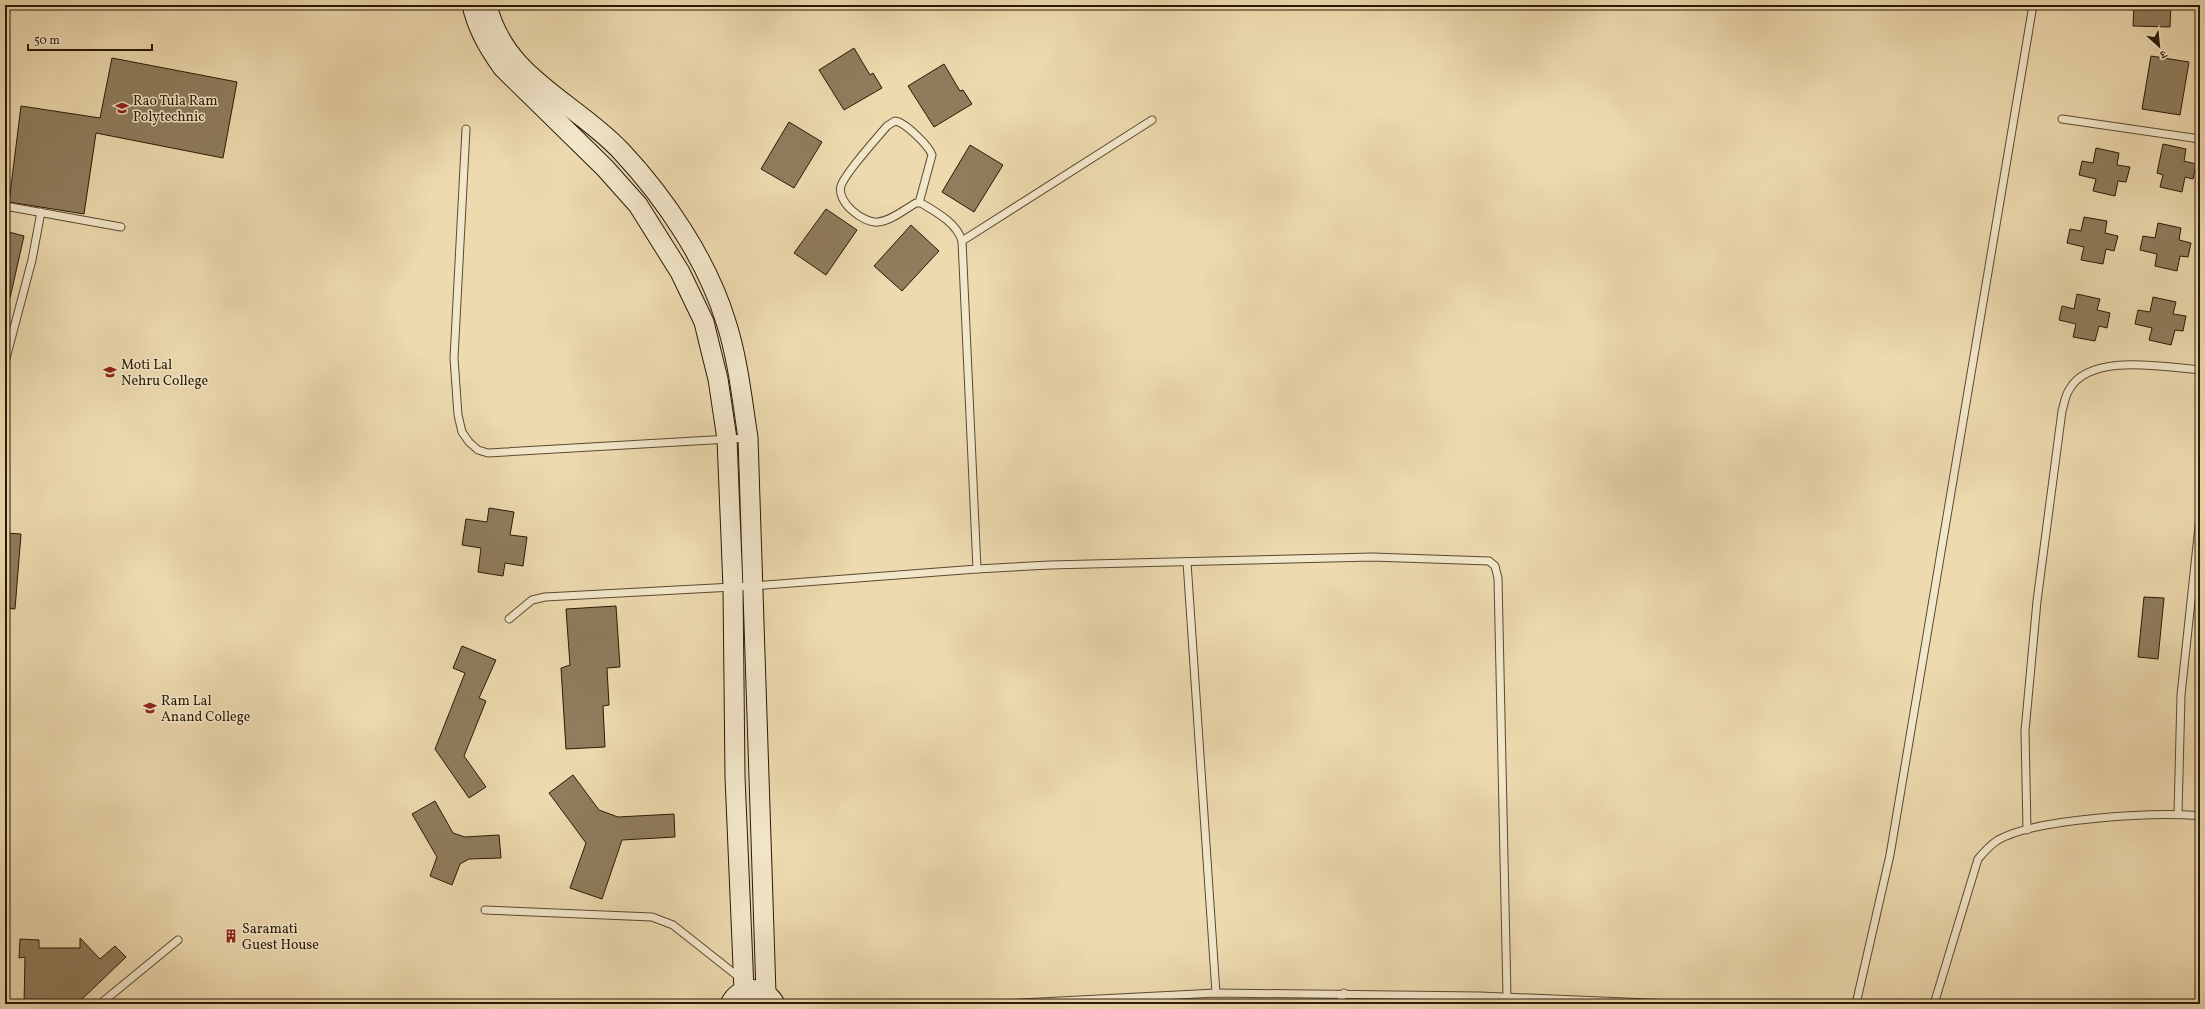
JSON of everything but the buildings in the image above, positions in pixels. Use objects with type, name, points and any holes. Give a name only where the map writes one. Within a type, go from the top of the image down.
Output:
[{"type":"main road","points":[[472,5],[480,29],[490,50],[513,68],[536,81],[606,136],[620,150],[657,194],[695,250],[717,297],[726,322],[736,364],[748,438],[736,777],[744,985],[730,1004]]},
{"type":"main road","points":[[486,5],[494,31],[513,68],[638,205],[680,272],[706,328],[718,379],[727,439],[742,586],[771,999]]},
{"type":"main road","points":[[744,985],[771,999]]},
{"type":"lane","points":[[1856,1004],[1890,855],[2033,5]]},
{"type":"lane","points":[[2062,119],[2200,139]]},
{"type":"lane","points":[[962,241],[1152,120]]},
{"type":"lane","points":[[896,121],[902,123],[928,147],[932,155],[919,203],[886,220],[875,222],[849,208],[843,202],[840,195],[844,180],[887,126],[896,121]]},
{"type":"lane","points":[[466,129],[454,358],[458,415],[462,432],[468,442],[478,450],[488,452],[748,438]]},
{"type":"lane","points":[[919,203],[956,228],[962,241],[977,569]]},
{"type":"lane","points":[[5,206],[121,227]]},
{"type":"lane","points":[[5,362],[32,260],[41,212]]},
{"type":"lane","points":[[2027,830],[2025,731],[2036,601],[2062,411],[2069,390],[2080,378],[2091,371],[2113,366],[2138,365],[2200,370]]},
{"type":"lane","points":[[2178,814],[2181,695],[2200,517]]},
{"type":"lane","points":[[509,619],[532,600],[545,597],[742,586],[1050,564],[1372,558],[1489,561],[1495,566],[1498,578],[1507,997]]},
{"type":"lane","points":[[1187,562],[1216,993]]},
{"type":"lane","points":[[1934,1004],[1978,859],[1987,848],[1999,840],[2027,830],[2101,818],[2178,814],[2200,816]]},
{"type":"lane","points":[[485,910],[652,917],[664,920],[673,925],[744,985]]},
{"type":"lane","points":[[100,1004],[178,940]]},
{"type":"lane","points":[[1004,1004],[1216,993],[1344,993],[1480,996],[1673,1004]]},
{"type":"lane","points":[[1339,1004],[1344,993]]},
{"type":"lane","points":[[1480,996],[1486,1004]]},
{"type":"place","name":"Rao Tula Ram Polytechnic","points":[[122,108]]},
{"type":"place","name":"Moti Lal Nehru College","points":[[110,372]]},
{"type":"place","name":"Ram Lal Anand College","points":[[150,708]]},
{"type":"place","name":"Saramati Guest House","points":[[231,936]]}]
